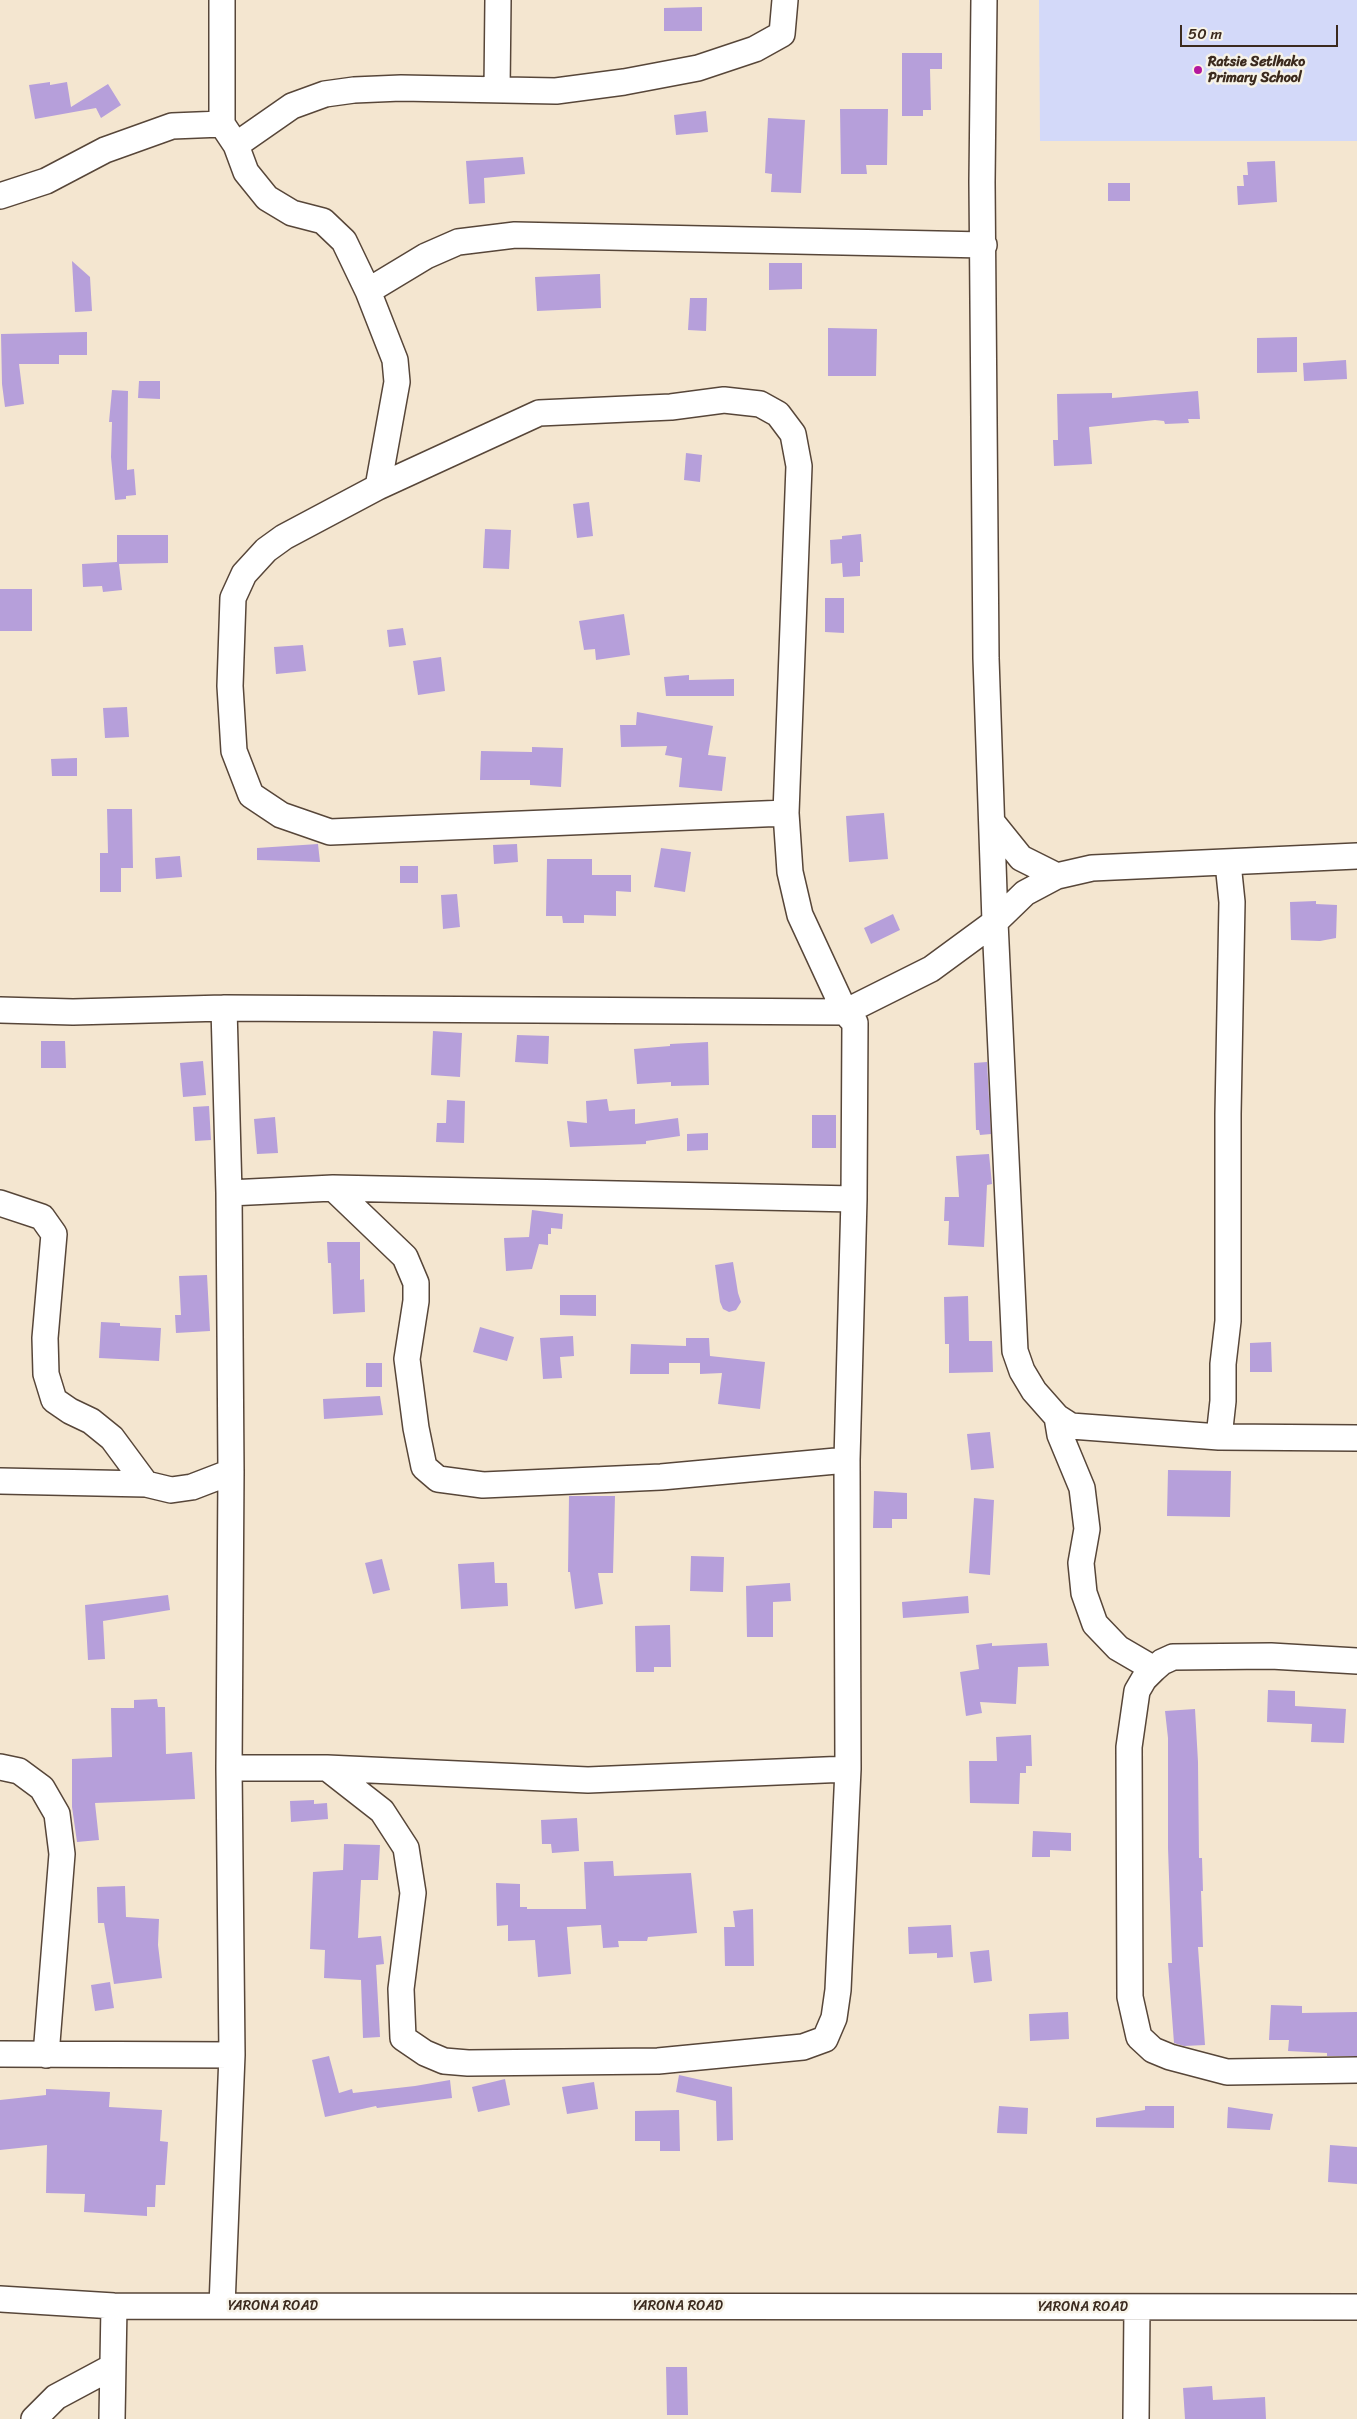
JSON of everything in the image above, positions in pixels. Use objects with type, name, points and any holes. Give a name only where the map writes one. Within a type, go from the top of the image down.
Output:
[{"type":"street","points":[[222,0],[222,124],[236,145],[246,172],[267,198],[292,213],[322,221],[344,241],[368,290],[395,360],[397,382],[378,487]]},
{"type":"street","points":[[497,90],[498,0]]},
{"type":"street","points":[[236,145],[292,106],[325,94],[354,90],[401,88],[556,91],[624,82],[698,68],[755,49],[782,34],[785,0]]},
{"type":"street","points":[[984,0],[982,182],[986,658],[995,922],[1015,1351],[1022,1371],[1034,1391],[1057,1417],[1072,1426],[1219,1437],[1357,1438]]},
{"type":"street","points":[[0,196],[46,181],[105,150],[164,128],[222,124]]},
{"type":"street","points":[[368,290],[426,256],[458,242],[515,235],[984,245]]},
{"type":"street","points":[[327,1768],[382,1811],[406,1848],[413,1893],[401,1988],[403,2038],[425,2053],[444,2061],[468,2063],[658,2061],[803,2047],[824,2039],[834,2018],[838,1990],[848,1769],[847,1460],[854,1199],[855,1024],[845,1012],[800,915],[790,872],[786,813],[799,466],[792,434],[778,414],[760,404],[724,400],[662,408],[538,413],[378,487],[284,537],[266,550],[244,574],[233,598],[230,686],[234,751],[251,795],[282,815],[330,832],[786,813]]},
{"type":"street","points":[[992,822],[1021,858],[1057,876]]},
{"type":"street","points":[[0,1010],[73,1012],[224,1008],[845,1012],[931,969],[995,922],[1025,893],[1057,876],[1092,868],[1357,856]]},
{"type":"street","points":[[1219,1437],[1223,1401],[1223,1364],[1228,1321],[1228,1114],[1232,902],[1228,863]]},
{"type":"street","points":[[222,2306],[232,2055],[229,1768],[231,1472],[229,1193],[224,1008]]},
{"type":"street","points":[[229,1193],[333,1188],[854,1199]]},
{"type":"street","points":[[333,1188],[405,1257],[416,1283],[416,1301],[407,1359],[416,1428],[424,1467],[438,1479],[483,1485],[661,1478],[847,1460]]},
{"type":"street","points":[[0,1203],[42,1217],[54,1234],[45,1338],[46,1374],[54,1400],[70,1411],[91,1421],[112,1438],[146,1484]]},
{"type":"street","points":[[1057,1417],[1060,1435],[1082,1488],[1087,1529],[1081,1563],[1084,1593],[1096,1624],[1118,1648],[1154,1669]]},
{"type":"street","points":[[0,1481],[146,1484],[171,1490],[192,1487],[231,1472]]},
{"type":"street","points":[[1357,1661],[1271,1656],[1173,1657],[1162,1662],[1154,1669],[1144,1679],[1138,1691],[1129,1747],[1130,1997],[1139,2037],[1153,2050],[1170,2057],[1227,2072],[1357,2070]]},
{"type":"street","points":[[0,1767],[20,1771],[42,1788],[56,1814],[62,1854],[46,2055]]},
{"type":"street","points":[[229,1768],[327,1768],[588,1780],[848,1769]]},
{"type":"street","points":[[0,2054],[232,2055]]},
{"type":"street","name":"YARONA ROAD","points":[[0,2299],[114,2306],[1357,2307]]},
{"type":"street","points":[[112,2419],[114,2306]]},
{"type":"street","points":[[1136,2419],[1137,2307]]},
{"type":"street","points":[[34,2419],[56,2397],[112,2367]]},
{"type":"shaded area","name":"Ratsie Setlhako Primary School","points":[[1039,0],[1357,0],[1357,141],[1040,141]]},
{"type":"building","points":[[702,7],[702,31],[664,31],[664,8]]},
{"type":"building","points":[[902,53],[942,53],[942,69],[930,69],[931,110],[923,110],[923,116],[902,116]]},
{"type":"building","points":[[50,82],[50,85],[67,82],[71,107],[108,84],[121,105],[101,118],[96,108],[35,119],[29,85]]},
{"type":"building","points":[[840,109],[888,109],[887,165],[866,165],[867,174],[841,174]]},
{"type":"building","points":[[706,111],[708,132],[676,135],[674,115]]},
{"type":"building","points":[[768,118],[805,120],[801,193],[771,192],[772,174],[765,173]]},
{"type":"building","points":[[523,157],[525,174],[484,178],[485,203],[469,204],[466,161]]},
{"type":"building","points":[[1275,161],[1277,202],[1238,205],[1237,186],[1244,186],[1243,175],[1248,175],[1247,162]]},
{"type":"building","points":[[1108,183],[1130,183],[1130,201],[1108,201]]},
{"type":"building","points":[[72,261],[90,277],[92,311],[75,312]]},
{"type":"building","points":[[769,263],[802,263],[802,289],[769,290]]},
{"type":"building","points":[[600,274],[601,308],[537,311],[535,277]]},
{"type":"building","points":[[690,298],[707,298],[706,331],[688,330]]},
{"type":"building","points":[[828,328],[877,329],[876,376],[828,376]]},
{"type":"building","points":[[87,332],[87,355],[59,355],[59,364],[19,364],[24,404],[5,407],[2,384],[1,334]]},
{"type":"building","points":[[1297,337],[1297,372],[1257,373],[1257,338]]},
{"type":"building","points":[[1346,360],[1347,379],[1304,381],[1303,363]]},
{"type":"building","points":[[139,381],[160,381],[160,399],[138,398]]},
{"type":"building","points":[[112,390],[128,391],[127,470],[134,469],[136,495],[126,496],[126,499],[115,500],[111,457],[112,422],[109,422]]},
{"type":"building","points":[[1198,391],[1200,419],[1188,419],[1189,423],[1165,424],[1164,421],[1155,420],[1089,427],[1092,464],[1054,466],[1053,440],[1058,440],[1057,394],[1112,393],[1112,398]]},
{"type":"building","points":[[686,453],[702,455],[700,482],[684,480]]},
{"type":"building","points":[[589,502],[593,536],[577,538],[573,504]]},
{"type":"building","points":[[485,529],[511,530],[509,569],[483,568]]},
{"type":"building","points":[[861,534],[863,562],[860,562],[860,576],[843,577],[842,563],[831,564],[830,540],[842,539],[842,536]]},
{"type":"building","points":[[117,535],[168,535],[168,563],[119,564],[122,590],[103,592],[102,586],[83,587],[82,564],[117,562]]},
{"type":"building","points":[[0,589],[32,589],[32,631],[0,631]]},
{"type":"building","points":[[825,598],[844,598],[844,633],[825,632]]},
{"type":"building","points":[[624,614],[630,655],[596,660],[595,649],[584,650],[579,621]]},
{"type":"building","points":[[403,628],[406,645],[389,647],[387,630]]},
{"type":"building","points":[[303,645],[306,671],[276,674],[274,647]]},
{"type":"building","points":[[441,657],[445,691],[418,695],[413,661]]},
{"type":"building","points":[[689,675],[689,680],[734,679],[734,696],[666,696],[664,677]]},
{"type":"building","points":[[127,707],[129,737],[105,738],[103,708]]},
{"type":"building","points":[[637,712],[713,726],[708,755],[726,757],[722,791],[679,787],[682,758],[665,755],[667,746],[621,747],[620,725],[636,725]]},
{"type":"building","points":[[532,747],[563,748],[561,787],[530,785],[530,780],[480,780],[481,751],[532,752]]},
{"type":"building","points":[[77,758],[77,776],[52,776],[51,759]]},
{"type":"building","points":[[107,809],[132,809],[133,868],[121,868],[121,892],[100,892],[100,853],[108,853]]},
{"type":"building","points":[[884,813],[888,859],[849,862],[846,816]]},
{"type":"building","points":[[318,844],[320,862],[257,860],[257,848]]},
{"type":"building","points":[[517,844],[518,862],[494,864],[493,845]]},
{"type":"building","points":[[661,848],[691,852],[685,892],[654,887]]},
{"type":"building","points":[[180,856],[182,877],[156,879],[155,858]]},
{"type":"building","points":[[547,859],[592,859],[592,875],[631,875],[631,892],[616,891],[616,916],[584,915],[584,923],[563,923],[562,916],[546,916]]},
{"type":"building","points":[[400,866],[418,866],[418,883],[400,883]]},
{"type":"building","points":[[457,894],[460,927],[443,929],[441,895]]},
{"type":"building","points":[[1316,901],[1316,904],[1337,905],[1336,938],[1320,941],[1291,940],[1290,902]]},
{"type":"building","points":[[893,914],[900,930],[871,944],[864,928]]},
{"type":"building","points":[[433,1031],[462,1033],[460,1077],[431,1075]]},
{"type":"building","points":[[517,1035],[549,1036],[548,1064],[515,1062]]},
{"type":"building","points":[[41,1041],[65,1041],[66,1068],[41,1068]]},
{"type":"building","points":[[708,1042],[709,1085],[671,1086],[671,1082],[637,1084],[634,1049],[670,1046],[670,1044]]},
{"type":"building","points":[[203,1061],[206,1095],[183,1097],[180,1063]]},
{"type":"building","points":[[987,1062],[991,1134],[980,1135],[979,1130],[976,1130],[974,1063]]},
{"type":"building","points":[[607,1099],[609,1111],[635,1109],[635,1124],[678,1118],[680,1136],[646,1141],[646,1144],[570,1147],[567,1121],[587,1123],[586,1101]]},
{"type":"building","points":[[447,1100],[465,1101],[464,1143],[436,1142],[437,1123],[446,1123]]},
{"type":"building","points":[[209,1106],[211,1140],[195,1141],[193,1107]]},
{"type":"building","points":[[812,1115],[836,1115],[836,1148],[812,1148]]},
{"type":"building","points":[[275,1117],[278,1153],[257,1154],[254,1119]]},
{"type":"building","points":[[708,1133],[708,1150],[687,1151],[687,1134]]},
{"type":"building","points":[[989,1154],[992,1184],[987,1185],[984,1247],[948,1245],[949,1221],[944,1221],[945,1197],[959,1197],[956,1156]]},
{"type":"building","points":[[532,1210],[563,1214],[562,1229],[551,1228],[551,1234],[548,1234],[548,1245],[539,1244],[532,1269],[506,1271],[504,1238],[529,1237]]},
{"type":"building","points":[[327,1242],[360,1242],[360,1280],[364,1279],[365,1312],[333,1314],[331,1263],[328,1263]]},
{"type":"building","points":[[733,1262],[741,1302],[736,1310],[729,1312],[723,1309],[720,1302],[715,1265]]},
{"type":"building","points":[[207,1275],[210,1331],[176,1333],[175,1315],[181,1315],[179,1276]]},
{"type":"building","points":[[560,1295],[596,1295],[596,1316],[560,1315]]},
{"type":"building","points":[[968,1296],[969,1341],[992,1341],[993,1372],[949,1373],[949,1344],[945,1344],[944,1297]]},
{"type":"building","points":[[101,1322],[120,1323],[120,1326],[161,1328],[159,1361],[99,1358]]},
{"type":"building","points":[[480,1327],[514,1337],[507,1361],[473,1352]]},
{"type":"building","points":[[573,1336],[574,1356],[560,1357],[562,1378],[543,1379],[540,1338]]},
{"type":"building","points":[[686,1338],[709,1338],[710,1356],[765,1362],[760,1409],[718,1404],[722,1373],[700,1374],[700,1363],[669,1363],[669,1374],[630,1374],[631,1344],[686,1346]]},
{"type":"building","points":[[1271,1342],[1272,1372],[1250,1372],[1250,1343]]},
{"type":"building","points":[[366,1363],[382,1363],[382,1387],[366,1387]]},
{"type":"building","points":[[380,1396],[383,1415],[324,1419],[323,1399]]},
{"type":"building","points":[[990,1432],[994,1468],[971,1470],[967,1434]]},
{"type":"building","points":[[1168,1470],[1231,1471],[1230,1517],[1167,1516]]},
{"type":"building","points":[[874,1491],[907,1493],[907,1519],[892,1519],[892,1528],[873,1528]]},
{"type":"building","points":[[569,1496],[615,1496],[613,1573],[598,1573],[603,1604],[575,1609],[570,1572],[568,1572]]},
{"type":"building","points":[[974,1498],[994,1500],[990,1575],[969,1573]]},
{"type":"building","points":[[691,1556],[724,1557],[723,1592],[690,1591]]},
{"type":"building","points":[[382,1559],[390,1590],[373,1594],[365,1563]]},
{"type":"building","points":[[494,1562],[495,1583],[507,1583],[508,1606],[461,1609],[458,1564]]},
{"type":"building","points":[[790,1583],[791,1601],[773,1602],[773,1637],[747,1637],[746,1586]]},
{"type":"building","points":[[168,1595],[170,1610],[103,1621],[105,1659],[88,1660],[85,1605]]},
{"type":"building","points":[[968,1596],[969,1613],[903,1618],[902,1602]]},
{"type":"building","points":[[670,1625],[671,1667],[654,1667],[654,1672],[636,1672],[635,1626]]},
{"type":"building","points":[[992,1643],[992,1646],[1047,1643],[1049,1666],[1018,1667],[1016,1704],[980,1702],[982,1713],[966,1716],[960,1672],[979,1669],[976,1645]]},
{"type":"building","points":[[1268,1690],[1295,1691],[1295,1706],[1346,1709],[1344,1743],[1311,1742],[1312,1724],[1267,1722]]},
{"type":"building","points":[[157,1699],[158,1707],[165,1707],[166,1754],[192,1752],[195,1799],[95,1803],[99,1840],[77,1842],[72,1807],[72,1759],[112,1757],[111,1708],[134,1708],[134,1700]]},
{"type":"building","points":[[1195,1709],[1198,1762],[1199,1858],[1202,1858],[1203,1891],[1201,1891],[1203,1947],[1198,1947],[1205,2045],[1184,2046],[1174,2043],[1168,1963],[1172,1963],[1168,1848],[1168,1738],[1165,1711]]},
{"type":"building","points":[[1031,1735],[1032,1766],[1026,1766],[1026,1773],[1020,1773],[1019,1804],[970,1803],[969,1761],[997,1761],[996,1737]]},
{"type":"building","points":[[314,1800],[314,1804],[327,1803],[328,1819],[291,1822],[290,1801]]},
{"type":"building","points":[[577,1818],[579,1851],[552,1853],[551,1844],[542,1844],[541,1820]]},
{"type":"building","points":[[1033,1831],[1071,1833],[1071,1851],[1050,1850],[1050,1857],[1032,1857]]},
{"type":"building","points":[[344,1844],[380,1845],[378,1880],[361,1880],[358,1938],[381,1936],[384,1964],[376,1965],[380,2037],[363,2038],[361,1980],[324,1978],[325,1950],[310,1949],[313,1872],[343,1870]]},
{"type":"building","points":[[613,1861],[614,1876],[691,1873],[697,1933],[648,1937],[647,1941],[618,1941],[619,1947],[603,1948],[601,1925],[567,1927],[571,1974],[538,1977],[535,1940],[508,1941],[508,1925],[497,1926],[496,1883],[520,1884],[520,1907],[527,1907],[527,1909],[586,1909],[584,1862]]},
{"type":"building","points":[[125,1886],[126,1917],[159,1919],[158,1945],[162,1978],[114,1984],[104,1923],[98,1923],[97,1887]]},
{"type":"building","points":[[753,1909],[754,1966],[725,1966],[724,1927],[735,1927],[733,1911]]},
{"type":"building","points":[[951,1925],[953,1957],[937,1958],[937,1953],[909,1954],[908,1927]]},
{"type":"building","points":[[989,1950],[992,1981],[974,1983],[970,1952]]},
{"type":"building","points":[[110,1982],[114,2008],[95,2011],[91,1985]]},
{"type":"building","points":[[1271,2005],[1302,2006],[1302,2013],[1357,2012],[1357,2056],[1327,2056],[1327,2053],[1288,2051],[1289,2040],[1269,2040]]},
{"type":"building","points":[[1068,2012],[1069,2039],[1030,2041],[1029,2014]]},
{"type":"building","points":[[329,2056],[339,2093],[352,2089],[353,2093],[450,2080],[452,2098],[377,2108],[376,2106],[325,2117],[312,2060]]},
{"type":"building","points":[[679,2075],[732,2087],[733,2140],[717,2141],[716,2101],[676,2092]]},
{"type":"building","points":[[505,2079],[510,2105],[478,2112],[472,2087]]},
{"type":"building","points":[[594,2082],[598,2109],[567,2114],[562,2087]]},
{"type":"building","points":[[46,2089],[110,2092],[109,2107],[162,2110],[160,2141],[168,2142],[165,2185],[156,2185],[155,2207],[147,2207],[147,2216],[84,2212],[85,2194],[46,2193],[47,2145],[0,2150],[0,2100],[46,2095]]},
{"type":"building","points":[[999,2106],[1028,2108],[1027,2134],[997,2133]]},
{"type":"building","points":[[1145,2106],[1174,2106],[1174,2128],[1096,2127],[1096,2118],[1145,2110]]},
{"type":"building","points":[[1228,2107],[1273,2114],[1270,2130],[1227,2128]]},
{"type":"building","points":[[679,2110],[680,2151],[660,2151],[660,2141],[635,2141],[635,2111]]},
{"type":"building","points":[[1330,2145],[1357,2147],[1357,2184],[1328,2182]]},
{"type":"building","points":[[666,2367],[687,2367],[688,2415],[667,2415]]},
{"type":"building","points":[[1212,2386],[1213,2400],[1265,2397],[1266,2419],[1185,2419],[1183,2388]]},
{"type":"place","name":"Ratsie Setlhako Primary School","points":[[1198,70]]}]
